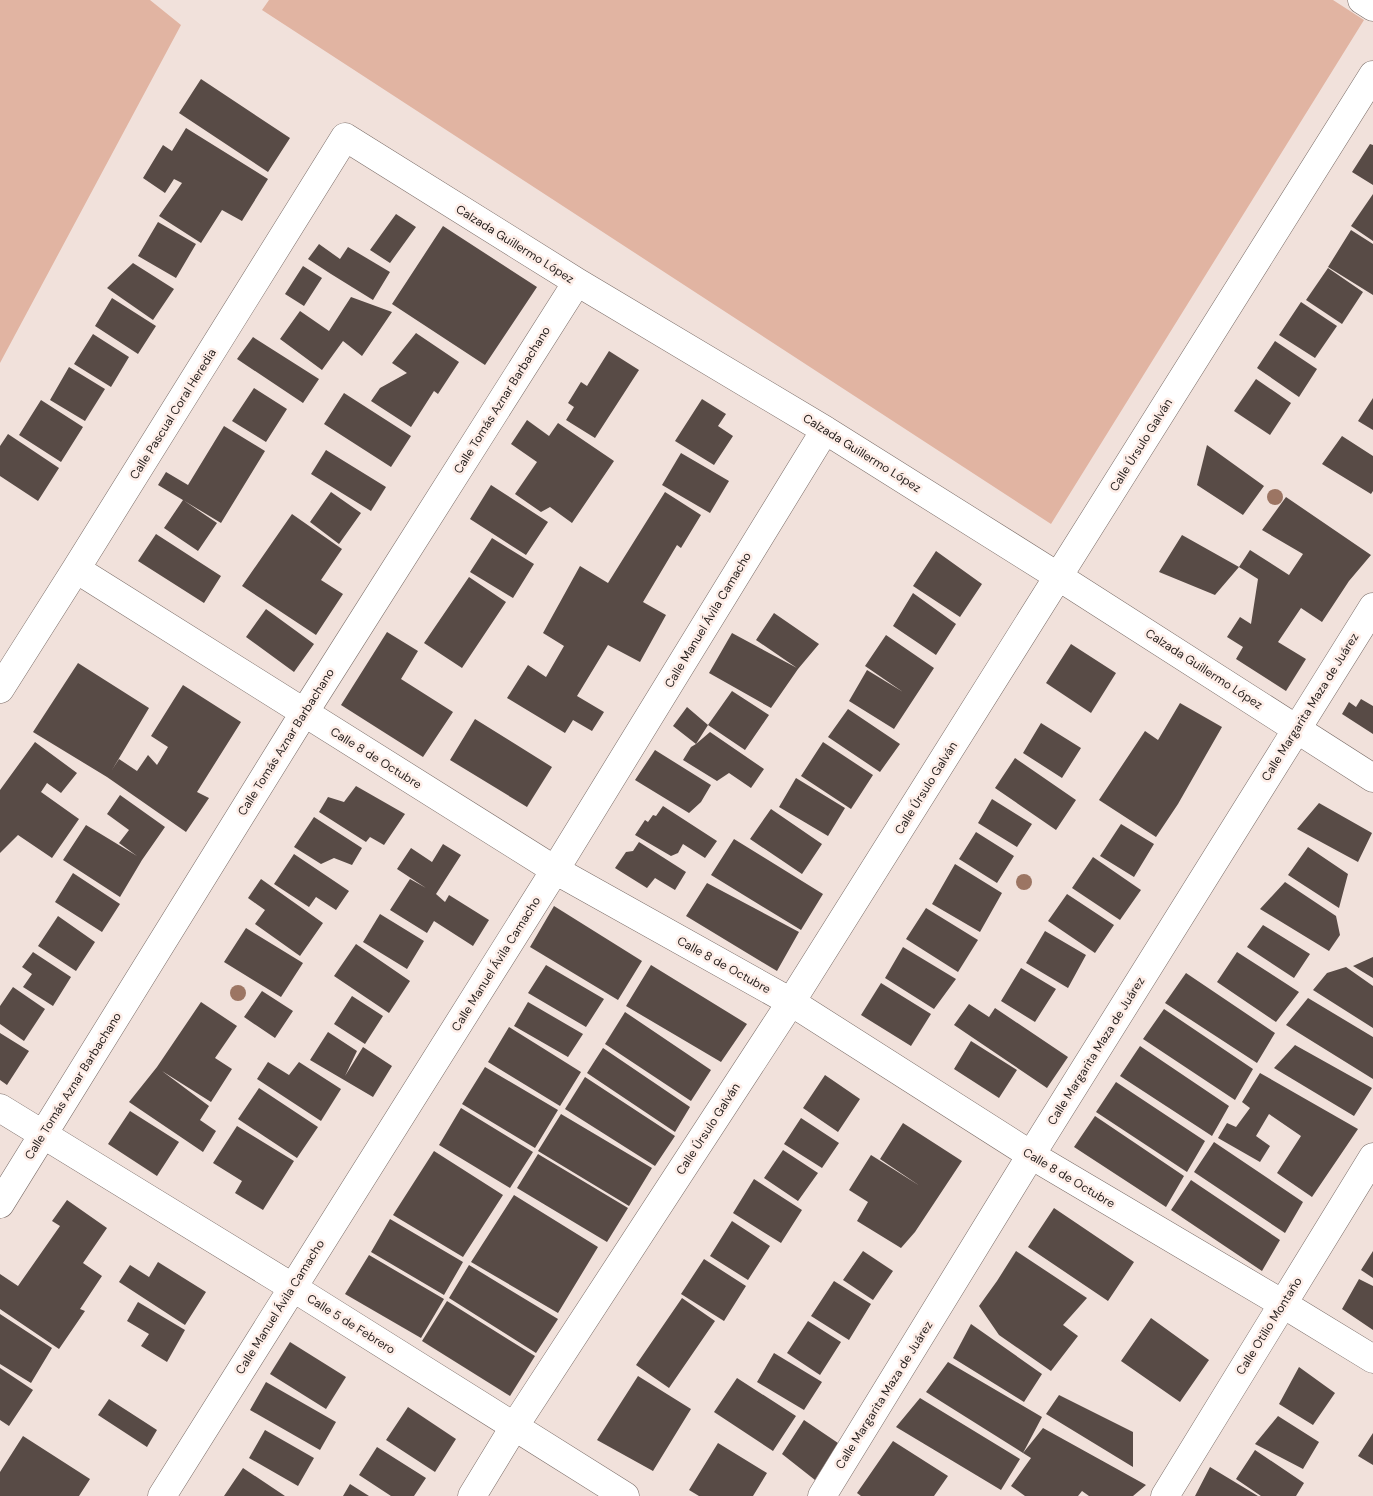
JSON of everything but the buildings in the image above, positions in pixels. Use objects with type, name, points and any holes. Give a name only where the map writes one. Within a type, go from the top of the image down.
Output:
[{"type":"street","points":[[1362,0],[1373,7]]},
{"type":"street","name":"Calle Úrsulo Galván","points":[[472,1496],[514,1427],[791,1002],[1373,75]]},
{"type":"street","name":"Calzada Guillermo López","points":[[345,137],[576,282],[824,430],[1059,576],[1373,778]]},
{"type":"street","name":"Calle Pascual Coral Heredia","points":[[0,689],[345,137]]},
{"type":"street","name":"Calle Tomás Aznar Barbachano","points":[[0,1204],[304,713],[576,282]]},
{"type":"street","name":"Calle Manuel Ávila Camacho","points":[[162,1496],[555,870],[824,430]]},
{"type":"street","name":"Calle 8 de Octubre","points":[[76,569],[555,870],[791,1002],[1031,1156],[1373,1359]]},
{"type":"street","name":"Calle Margarita Maza de Juárez","points":[[822,1496],[1373,607]]},
{"type":"street","name":"Calle 5 de Febrero","points":[[0,1108],[292,1287],[625,1496]]},
{"type":"street","name":"Calle Otilio Montaño","points":[[1165,1496],[1373,1157]]},
{"type":"shaded area","points":[[0,0],[150,0],[181,25],[0,363]]},
{"type":"shaded area","points":[[269,0],[1333,0],[1364,20],[1051,524],[262,10]]}]
